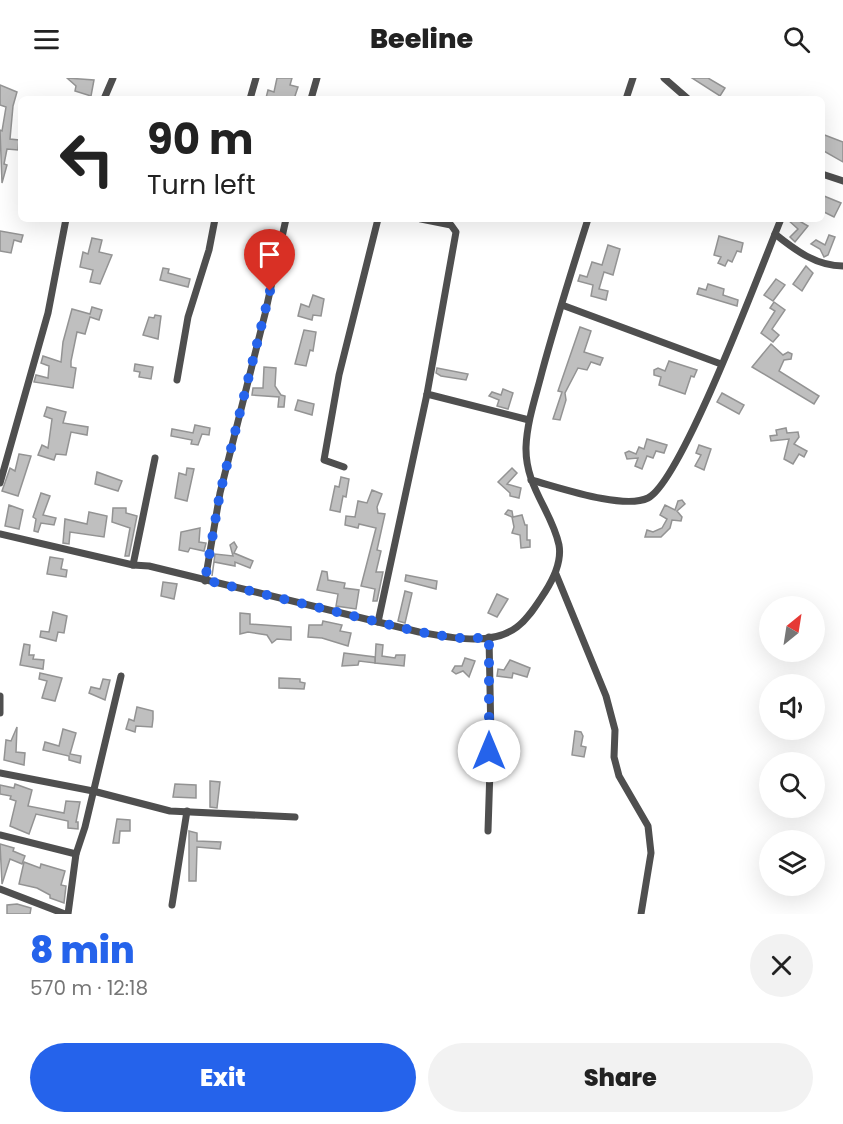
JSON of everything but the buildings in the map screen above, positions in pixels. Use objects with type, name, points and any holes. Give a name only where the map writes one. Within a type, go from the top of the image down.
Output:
[{"type":"street","points":[[105,96],[113,78]]},
{"type":"street","points":[[251,96],[256,78]]},
{"type":"street","points":[[312,96],[317,78]]},
{"type":"street","points":[[627,96],[633,78]]},
{"type":"street","points":[[664,78],[685,96]]},
{"type":"street","points":[[825,175],[843,181]]},
{"type":"street","points":[[0,483],[48,313],[65,222]]},
{"type":"street","points":[[177,380],[188,316],[209,250],[214,222]]},
{"type":"street","points":[[205,580],[218,504],[285,222]]},
{"type":"street","points":[[344,467],[324,460],[339,375],[377,222]]},
{"type":"street","points":[[378,622],[427,394],[456,232],[451,225],[436,222]]},
{"type":"street","points":[[587,222],[529,420],[526,447],[531,480],[558,543],[556,574],[606,696],[615,730],[614,758],[620,776],[648,826],[651,853],[641,914]]},
{"type":"street","points":[[531,480],[626,501],[647,498],[661,487],[682,452],[780,222]]},
{"type":"street","points":[[775,234],[796,250],[815,260],[843,266]]},
{"type":"street","points":[[562,305],[721,364]]},
{"type":"street","points":[[427,394],[529,420]]},
{"type":"street","points":[[133,565],[155,458]]},
{"type":"street","points":[[0,534],[133,565],[149,566],[378,622],[456,638],[489,638],[516,628],[528,616],[556,574]]},
{"type":"street","points":[[488,831],[488,764],[491,738],[489,638]]},
{"type":"street","points":[[0,889],[67,914],[75,854],[121,676]]},
{"type":"street","points":[[0,696],[0,713]]},
{"type":"street","points":[[0,773],[93,791],[170,811],[295,817]]},
{"type":"street","points":[[172,905],[188,811]]},
{"type":"street","points":[[0,835],[75,854]]},
{"type":"route","points":[[270,291],[220,493],[205,580],[419,632],[456,638],[489,638],[489,732],[491,738],[489,751]]}]
